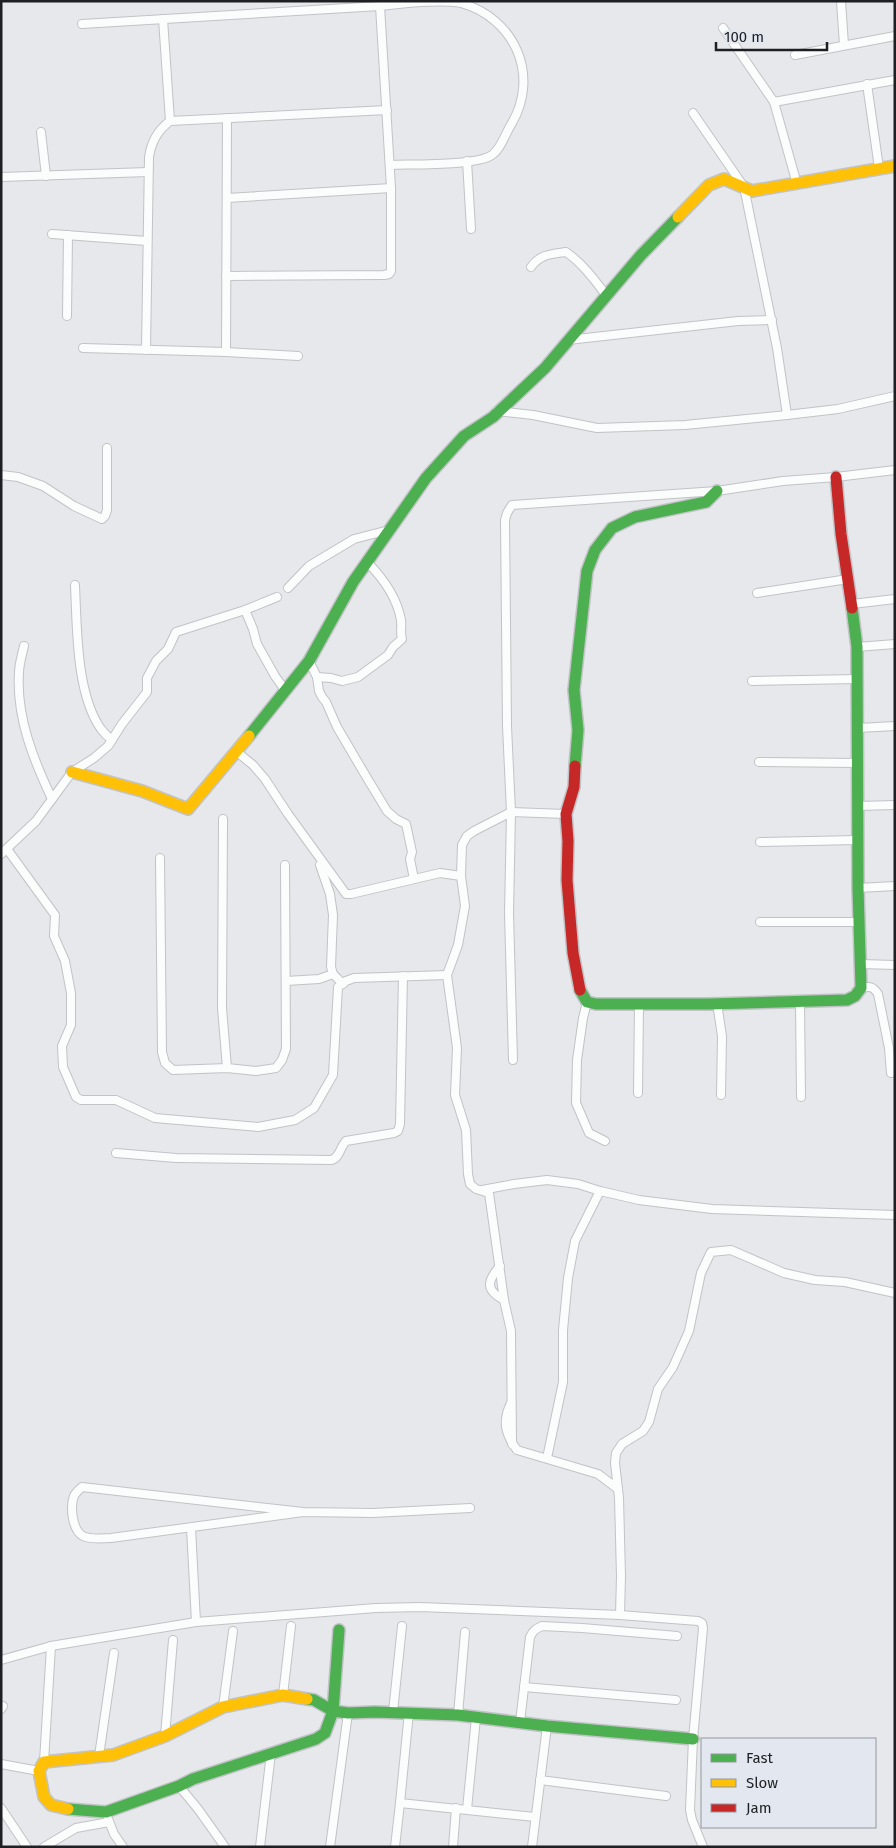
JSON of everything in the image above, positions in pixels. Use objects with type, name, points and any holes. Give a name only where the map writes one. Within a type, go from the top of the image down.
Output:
[{"type":"street","points":[[82,24],[445,1],[460,3],[492,17],[505,29],[518,51],[523,84],[518,113],[493,154],[467,162],[390,165]]},
{"type":"street","points":[[842,1],[844,45]]},
{"type":"street","points":[[226,276],[384,275],[392,271],[390,165],[380,6]]},
{"type":"street","points":[[163,19],[170,121]]},
{"type":"street","points":[[723,28],[774,102],[797,184]]},
{"type":"street","points":[[795,55],[895,36]]},
{"type":"street","points":[[774,102],[895,80]]},
{"type":"street","points":[[867,84],[879,168]]},
{"type":"street","points":[[146,350],[148,172],[150,151],[162,127],[170,121],[387,110]]},
{"type":"street","points":[[693,113],[744,188],[772,320],[787,415]]},
{"type":"street","points":[[226,352],[227,118]]},
{"type":"street","points":[[41,132],[46,176]]},
{"type":"street","points":[[467,162],[471,229]]},
{"type":"street","points":[[72,772],[142,791],[188,809],[237,752],[309,661],[353,582],[426,478],[464,436],[493,417],[545,368],[647,248],[709,185],[724,179],[752,192],[895,166]]},
{"type":"street","points":[[1,177],[148,172]]},
{"type":"street","points":[[227,198],[391,188]]},
{"type":"street","points":[[52,234],[147,241]]},
{"type":"street","points":[[67,316],[68,235]]},
{"type":"street","points":[[531,267],[536,259],[550,254],[566,252],[575,258],[590,274],[606,295]]},
{"type":"street","points":[[568,340],[772,320]]},
{"type":"street","points":[[83,348],[298,356]]},
{"type":"street","points":[[497,412],[533,415],[597,428],[685,426],[838,409],[895,396]]},
{"type":"street","points":[[1,475],[18,477],[43,486],[74,506],[102,519],[106,516],[107,510],[107,448]]},
{"type":"street","points":[[513,1060],[509,913],[511,812],[507,726],[507,513],[512,506],[718,491],[783,481],[895,470]]},
{"type":"street","points":[[718,491],[706,502],[635,517],[612,528],[596,550],[587,572],[574,690],[578,730],[577,768],[574,787],[566,814],[568,841],[567,880],[572,944],[579,987],[587,1002],[639,1004],[847,1000],[855,996],[861,988],[858,888],[858,646],[839,516],[836,477]]},
{"type":"street","points":[[288,588],[308,566],[354,539],[389,530]]},
{"type":"street","points":[[317,677],[342,681],[358,677],[388,655],[392,647],[402,639],[400,629],[402,623],[399,610],[380,577],[367,562]]},
{"type":"street","points":[[757,593],[848,579]]},
{"type":"street","points":[[75,585],[82,678],[94,716],[101,729],[112,740]]},
{"type":"street","points":[[276,597],[245,610],[176,632],[168,649],[156,661],[147,678],[147,692],[112,740],[94,758],[72,772],[36,821],[4,851],[55,915],[54,936],[65,961],[71,993],[71,1025],[62,1046],[63,1067],[76,1097],[81,1100],[116,1100],[155,1118],[258,1127],[295,1120],[314,1108],[333,1075],[338,987],[354,978],[447,975]]},
{"type":"street","points":[[852,604],[895,599]]},
{"type":"street","points":[[245,610],[253,628],[257,644],[285,690]]},
{"type":"street","points":[[858,646],[895,644]]},
{"type":"street","points":[[24,646],[19,671],[19,697],[22,716],[30,744],[52,799]]},
{"type":"street","points":[[309,661],[317,677],[319,691],[367,778],[387,811],[396,819],[406,824],[412,852],[410,859],[414,879]]},
{"type":"street","points":[[752,681],[858,679]]},
{"type":"street","points":[[858,728],[895,726]]},
{"type":"street","points":[[237,752],[253,765],[265,779],[346,894],[386,887],[440,873],[461,876]]},
{"type":"street","points":[[759,762],[858,763]]},
{"type":"street","points":[[858,806],[895,805]]},
{"type":"street","points":[[566,814],[511,812],[474,831],[467,836],[462,845],[461,876],[465,906],[458,946],[447,975],[457,1048],[455,1095],[466,1130],[470,1184],[476,1189],[489,1193],[504,1300],[511,1331],[512,1444],[517,1450],[598,1474],[618,1489]]},
{"type":"street","points":[[223,819],[222,1008],[226,1068]]},
{"type":"street","points":[[760,842],[858,840]]},
{"type":"street","points":[[314,849],[330,894],[333,916],[330,957],[333,974],[343,984]]},
{"type":"street","points":[[160,858],[162,1052],[165,1063],[173,1070],[226,1068],[256,1071],[276,1068],[282,1060],[286,1049],[285,865]]},
{"type":"street","points":[[858,888],[895,886]]},
{"type":"street","points":[[760,922],[859,922]]},
{"type":"street","points":[[861,964],[895,965]]},
{"type":"street","points":[[286,981],[319,979],[333,974]]},
{"type":"street","points":[[116,1153],[176,1158],[331,1160],[335,1159],[346,1141],[398,1131],[400,1124],[403,976]]},
{"type":"street","points":[[861,988],[869,986],[874,988],[878,994],[888,1040],[891,1073]]},
{"type":"street","points":[[587,1002],[577,1060],[576,1103],[589,1133],[605,1141]]},
{"type":"street","points":[[800,1002],[802,1097]]},
{"type":"street","points":[[717,1003],[722,1036],[721,1095]]},
{"type":"street","points":[[638,1093],[639,1004]]},
{"type":"street","points":[[482,1190],[547,1180],[578,1184],[639,1200],[712,1209],[895,1215]]},
{"type":"street","points":[[547,1458],[563,1382],[563,1330],[568,1278],[575,1240],[600,1191]]},
{"type":"street","points":[[620,1615],[621,1576],[616,1453],[622,1444],[643,1431],[649,1422],[658,1389],[673,1367],[689,1331],[701,1273],[711,1252],[731,1250],[784,1273],[815,1280],[845,1282],[895,1293]]},
{"type":"street","points":[[500,1266],[491,1276],[489,1284],[496,1296],[504,1300]]},
{"type":"street","points":[[303,1512],[110,1538],[82,1536],[73,1521],[74,1497],[82,1487],[303,1512],[372,1512],[470,1508]]},
{"type":"street","points":[[191,1528],[196,1622]]},
{"type":"street","points":[[1,1660],[52,1646],[196,1622],[376,1608],[420,1607],[620,1615],[693,1620],[702,1623],[703,1628],[693,1739],[690,1810],[703,1847]]},
{"type":"street","points":[[283,1695],[291,1626]]},
{"type":"street","points":[[393,1712],[402,1626]]},
{"type":"street","points":[[520,1722],[530,1638],[533,1631],[542,1626],[677,1636]]},
{"type":"street","points":[[44,1847],[76,1828],[107,1817],[193,1780],[306,1743],[325,1733],[333,1711],[339,1630]]},
{"type":"street","points":[[223,1707],[233,1631]]},
{"type":"street","points":[[458,1715],[465,1632]]},
{"type":"street","points":[[165,1736],[173,1640]]},
{"type":"street","points":[[52,1646],[41,1766],[44,1797],[51,1805],[107,1817]]},
{"type":"street","points":[[99,1756],[114,1653]]},
{"type":"street","points":[[524,1687],[676,1700]]},
{"type":"street","points":[[1,1764],[41,1766],[123,1752],[165,1736],[223,1707],[267,1696],[283,1695],[314,1700],[333,1711],[348,1713],[409,1712],[458,1715],[547,1726],[693,1739]]},
{"type":"street","points":[[395,1847],[409,1712]]},
{"type":"street","points":[[330,1847],[348,1713]]},
{"type":"street","points":[[467,1809],[476,1718]]},
{"type":"street","points":[[532,1847],[547,1726]]},
{"type":"street","points":[[260,1847],[271,1753]]},
{"type":"street","points":[[540,1780],[666,1796]]},
{"type":"street","points":[[179,1786],[225,1847]]},
{"type":"street","points":[[400,1803],[535,1817]]},
{"type":"street","points":[[1,1808],[26,1847]]},
{"type":"street","points":[[452,1847],[456,1808]]},
{"type":"street","points":[[107,1817],[123,1847]]},
{"type":"traffic: fast","points":[[249,736],[309,661],[353,582],[426,478],[464,436],[493,417],[545,368],[641,255],[678,217]]},
{"type":"traffic: fast","points":[[575,766],[578,730],[574,690],[587,571],[595,550],[612,528],[635,517],[706,502],[717,491]]},
{"type":"traffic: fast","points":[[580,990],[587,1002],[596,1004],[709,1004],[847,1000],[855,996],[861,988],[858,888],[857,647],[852,608]]},
{"type":"traffic: fast","points":[[68,1809],[106,1812],[179,1786],[193,1779],[316,1739],[325,1733],[333,1711],[339,1630]]},
{"type":"traffic: fast","points":[[307,1699],[314,1700],[333,1711],[348,1713],[458,1715],[547,1726],[693,1739]]},
{"type":"traffic: slow","points":[[678,217],[709,185],[724,179],[752,191],[895,166]]},
{"type":"traffic: slow","points":[[72,772],[142,791],[188,809],[249,736]]},
{"type":"traffic: slow","points":[[68,1809],[51,1805],[44,1797],[39,1771],[44,1762],[113,1755],[165,1736],[223,1707],[283,1695],[307,1699]]},
{"type":"traffic: jam","points":[[836,477],[841,534],[852,608]]},
{"type":"traffic: jam","points":[[575,766],[574,787],[566,814],[568,841],[567,880],[573,953],[580,990]]}]
